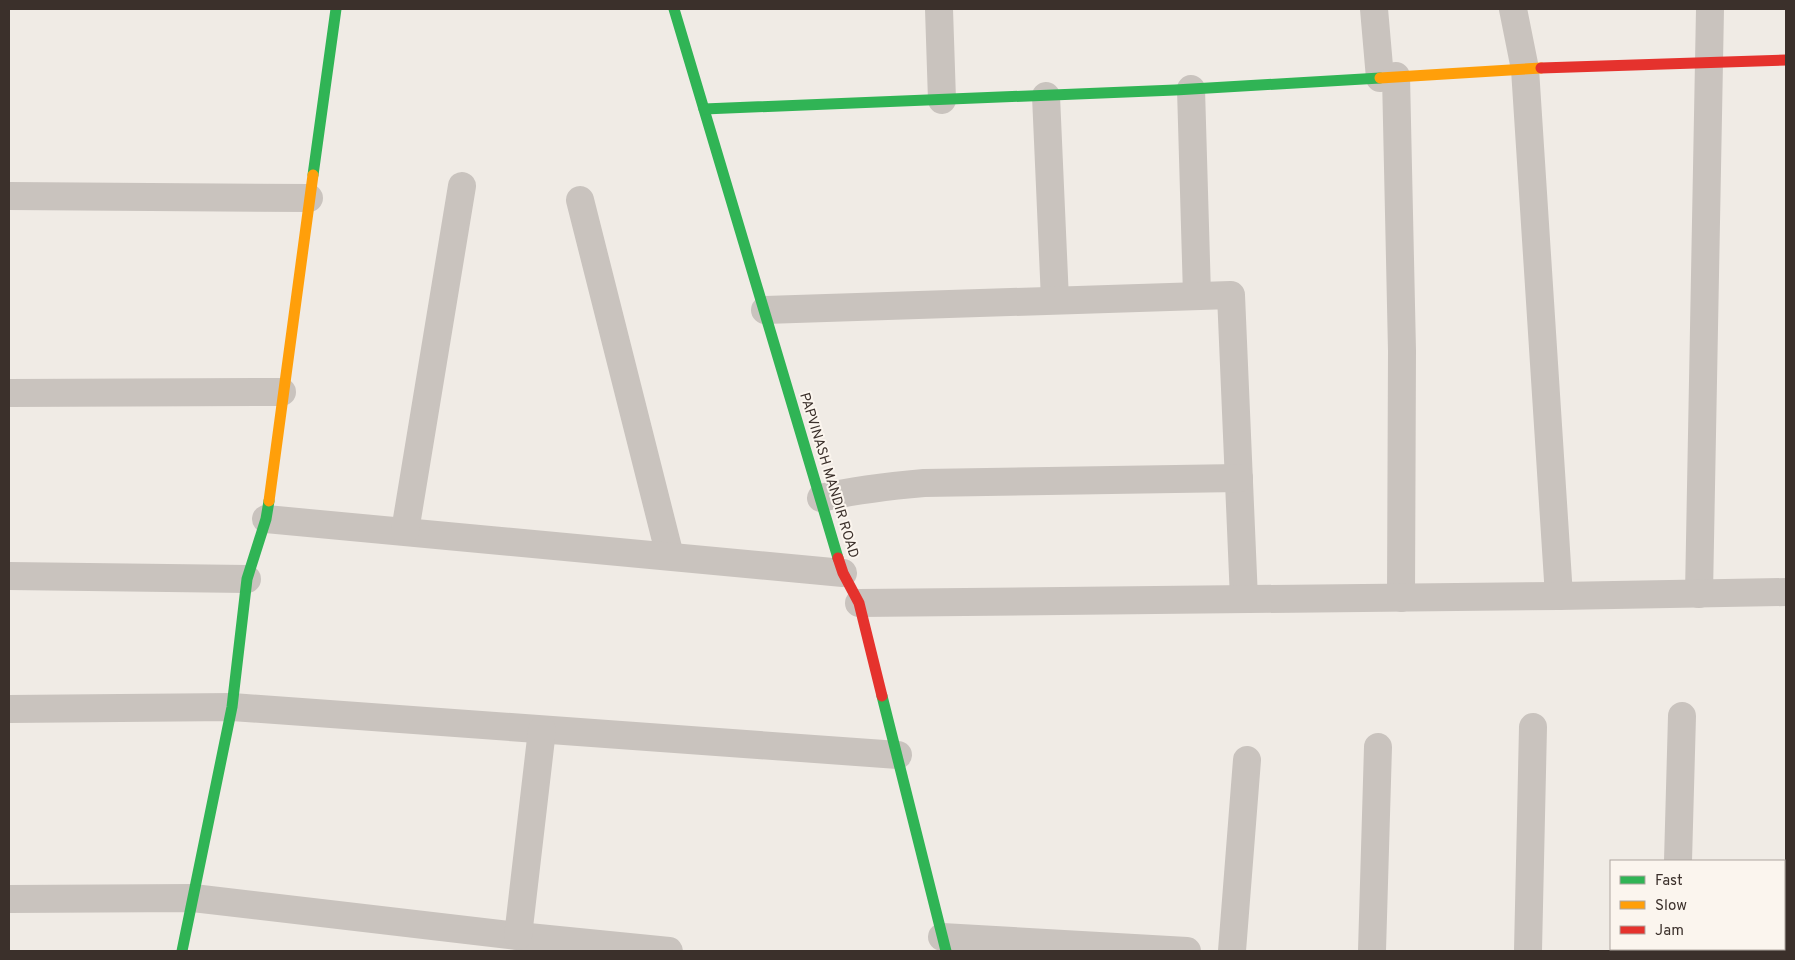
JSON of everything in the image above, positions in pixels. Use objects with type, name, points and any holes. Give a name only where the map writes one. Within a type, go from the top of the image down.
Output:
[{"type":"street","points":[[182,951],[232,708],[246,579],[266,519],[336,9]]},
{"type":"street","name":"PAPVINASH MANDIR ROAD","points":[[674,9],[843,572],[860,603],[944,944]]},
{"type":"street","points":[[939,9],[942,100]]},
{"type":"street","points":[[1374,9],[1388,77],[1402,351],[1401,598]]},
{"type":"street","points":[[1513,9],[1525,69],[1559,596]]},
{"type":"street","points":[[1699,594],[1710,9]]},
{"type":"street","points":[[704,109],[1191,89],[1525,69],[1786,60]]},
{"type":"street","points":[[1191,89],[1197,295]]},
{"type":"street","points":[[1046,96],[1054,300]]},
{"type":"street","points":[[406,531],[462,186]]},
{"type":"street","points":[[9,196],[309,198]]},
{"type":"street","points":[[580,200],[670,556]]},
{"type":"street","points":[[765,310],[1231,294],[1244,599]]},
{"type":"street","points":[[9,393],[282,392]]},
{"type":"street","points":[[821,498],[866,489],[924,482],[1239,478]]},
{"type":"street","points":[[266,519],[843,572]]},
{"type":"street","points":[[9,576],[246,579]]},
{"type":"street","points":[[860,603],[1786,592]]},
{"type":"street","points":[[9,709],[232,708],[898,755]]},
{"type":"street","points":[[1678,860],[1682,716]]},
{"type":"street","points":[[1528,951],[1533,727]]},
{"type":"street","points":[[518,936],[542,730]]},
{"type":"street","points":[[1372,951],[1378,747]]},
{"type":"street","points":[[1232,951],[1247,760]]},
{"type":"street","points":[[9,899],[193,898],[518,936],[668,951]]},
{"type":"street","points":[[944,944],[1187,951]]},
{"type":"traffic: fast","points":[[313,175],[336,9]]},
{"type":"traffic: fast","points":[[674,9],[838,558]]},
{"type":"traffic: fast","points":[[704,109],[1175,90],[1380,78]]},
{"type":"traffic: fast","points":[[182,951],[232,707],[247,579],[266,519],[269,501]]},
{"type":"traffic: fast","points":[[882,696],[946,951]]},
{"type":"traffic: slow","points":[[1380,78],[1541,68]]},
{"type":"traffic: slow","points":[[269,501],[313,175]]},
{"type":"traffic: jam","points":[[1541,68],[1786,60]]},
{"type":"traffic: jam","points":[[838,558],[843,573],[859,603],[882,696]]}]
